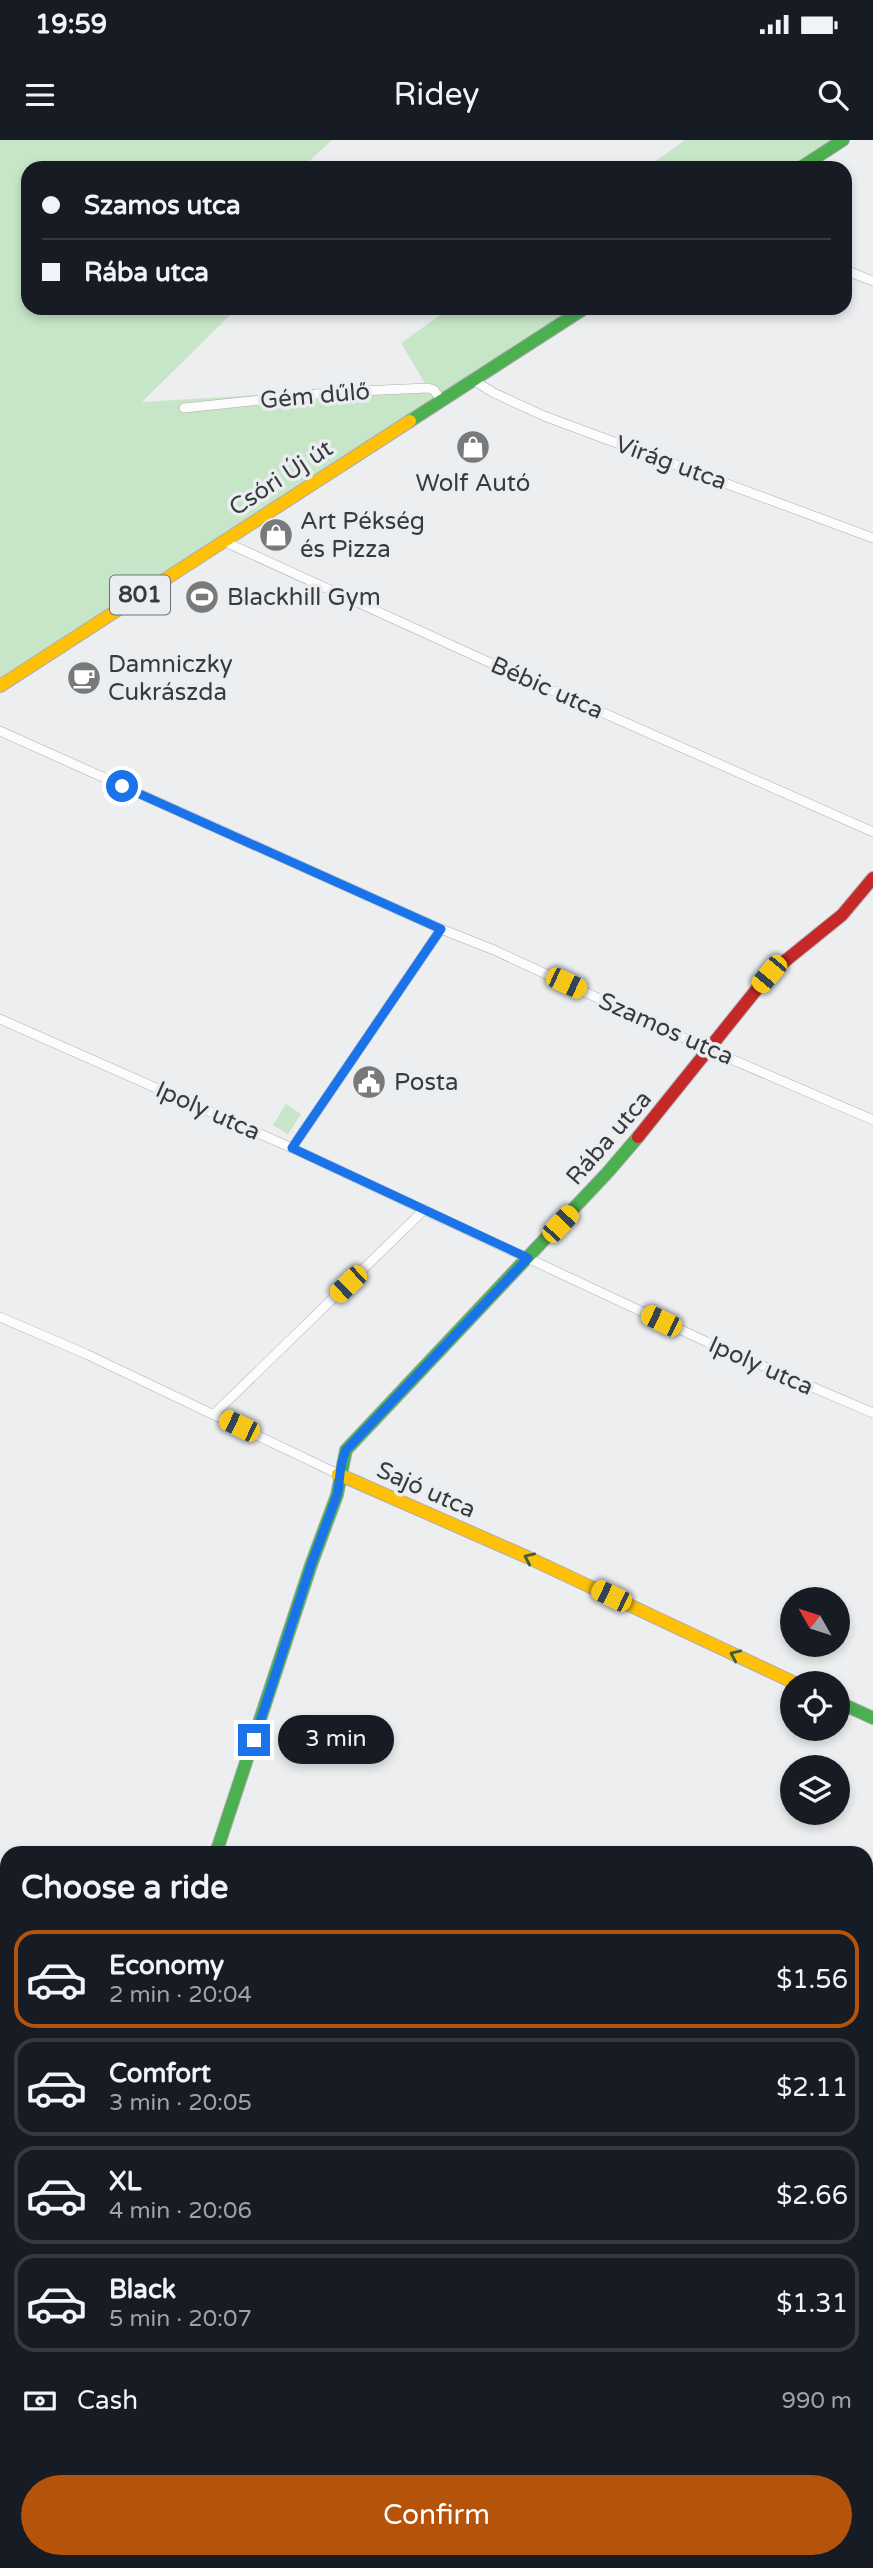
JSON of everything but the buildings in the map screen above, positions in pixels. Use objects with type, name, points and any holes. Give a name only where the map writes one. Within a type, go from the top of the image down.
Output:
[{"type":"street","points":[[811,161],[843,140]]},
{"type":"street","points":[[852,274],[873,281]]},
{"type":"street","name":"Csóri Új út","points":[[0,686],[574,315]]},
{"type":"street","name":"Virág utca","points":[[473,380],[544,416],[873,538]]},
{"type":"street","name":"Gém dűlő","points":[[184,408],[336,392],[418,388],[434,390],[441,400]]},
{"type":"street","name":"Bébic utca","points":[[223,541],[873,832]]},
{"type":"street","name":"Szamos utca","points":[[0,731],[441,929],[494,950],[710,1050],[873,1120]]},
{"type":"street","name":"Rába utca","points":[[218,1846],[311,1565],[337,1495],[341,1461],[351,1443],[644,1132],[769,974],[842,915],[873,878]]},
{"type":"street","points":[[292,1148],[441,929]]},
{"type":"street","name":"Ipoly utca","points":[[0,1019],[292,1148],[684,1332],[873,1413]]},
{"type":"street","points":[[214,1414],[425,1209]]},
{"type":"street","name":"Sajó utca","points":[[0,1317],[86,1354],[338,1474],[527,1556],[780,1676]]},
{"type":"street","points":[[850,1707],[873,1718]]},
{"type":"green space","points":[[0,140],[332,140],[310,161],[21,161],[21,315],[230,315],[142,402],[426,385],[401,343],[440,315],[574,315],[0,686]]},
{"type":"green space","points":[[685,140],[843,140],[811,161],[656,161]]},
{"type":"green space","points":[[286,1104],[301,1114],[288,1134],[273,1125]]},
{"type":"traffic: fast","points":[[811,161],[843,140]]},
{"type":"traffic: fast","points":[[410,421],[574,315]]},
{"type":"traffic: fast","points":[[218,1846],[311,1565],[337,1495],[346,1450],[638,1137]]},
{"type":"traffic: fast","points":[[850,1707],[873,1718]]},
{"type":"traffic: slow","points":[[0,686],[410,421]]},
{"type":"traffic: slow","points":[[338,1474],[527,1557],[780,1676]]},
{"type":"traffic: jam","points":[[638,1137],[769,974],[842,915],[873,878]]},
{"type":"place","name":"Wolf Autó","points":[[473,447]]},
{"type":"place","name":"Art Pékség és Pizza","points":[[276,535]]},
{"type":"place","name":"Blackhill Gym","points":[[202,597]]},
{"type":"place","name":"Damniczky Cukrászda","points":[[84,678]]},
{"type":"place","name":"Posta","points":[[369,1082]]},
{"type":"route","points":[[122,786],[441,929],[292,1148],[528,1258],[346,1450],[338,1474],[337,1495],[311,1565],[254,1740]]}]
